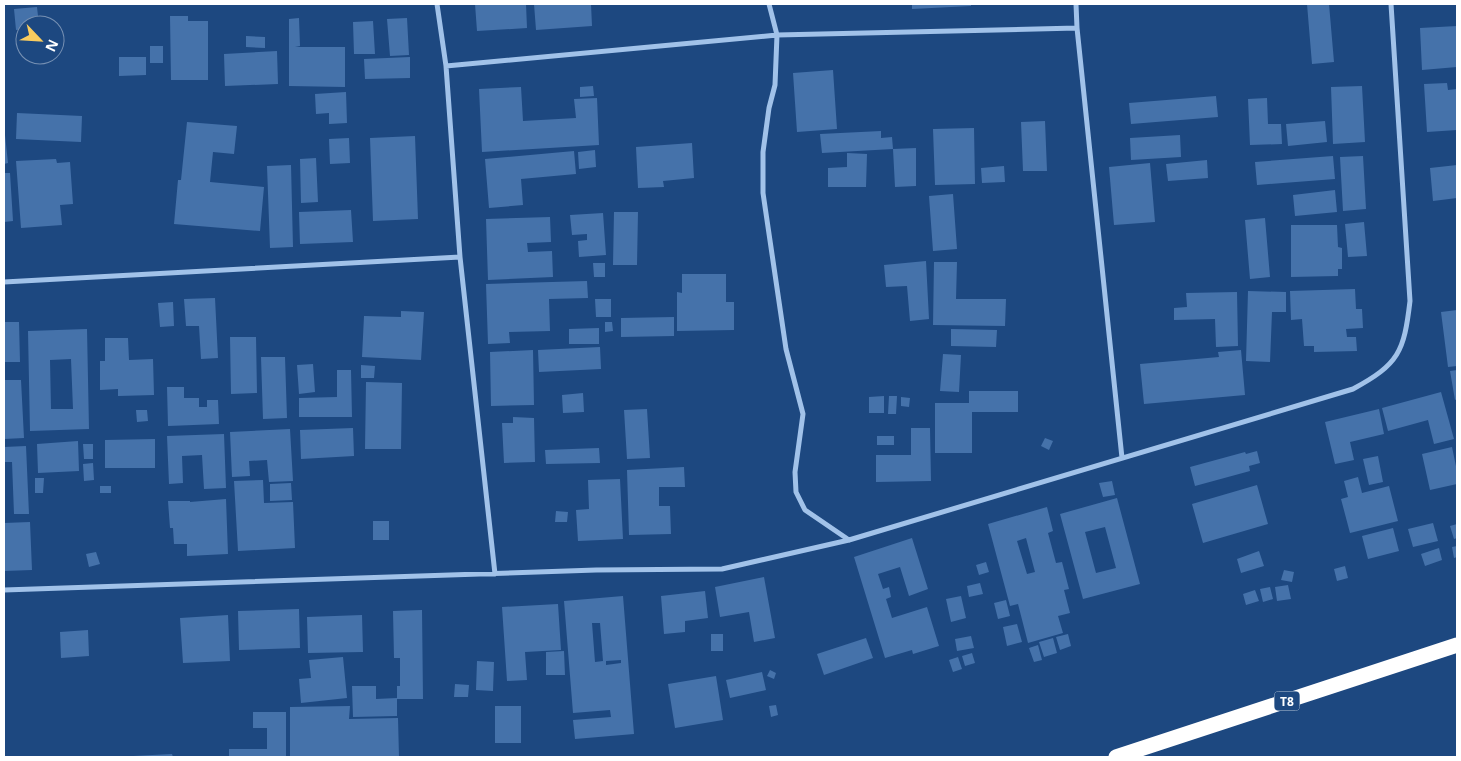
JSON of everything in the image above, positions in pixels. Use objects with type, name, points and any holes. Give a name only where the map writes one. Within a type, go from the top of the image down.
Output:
[{"type":"highway","name":"T8","points":[[1116,757],[1457,645]]},
{"type":"street","points":[[436,4],[446,66],[460,257],[496,574]]},
{"type":"street","points":[[769,4],[777,35],[775,85],[769,108],[763,152],[763,193],[786,349],[803,414],[795,472],[796,492],[805,510],[849,540]]},
{"type":"street","points":[[1076,4],[1122,458]]},
{"type":"street","points":[[4,590],[596,570],[722,569],[849,540],[1353,389],[1375,377],[1393,361],[1406,333],[1410,301],[1391,4]]},
{"type":"street","points":[[446,66],[777,35],[1077,28]]},
{"type":"street","points":[[4,282],[460,257]]},
{"type":"building","points":[[475,4],[526,4],[527,28],[477,31]]},
{"type":"building","points":[[534,4],[591,4],[592,26],[536,30]]},
{"type":"building","points":[[912,4],[971,4],[971,6],[912,9]]},
{"type":"building","points":[[1307,4],[1329,4],[1334,62],[1312,64]]},
{"type":"building","points":[[37,7],[38,15],[15,15],[15,20],[14,9]]},
{"type":"building","points":[[170,16],[188,16],[188,21],[208,21],[208,80],[171,80]]},
{"type":"building","points":[[299,18],[300,46],[295,47],[345,47],[345,87],[289,86],[289,19]]},
{"type":"building","points":[[407,18],[409,55],[390,56],[387,19]]},
{"type":"building","points":[[373,21],[375,54],[354,54],[353,22]]},
{"type":"building","points":[[1457,26],[1457,67],[1422,70],[1420,28]]},
{"type":"building","points":[[246,36],[265,37],[265,48],[246,47]]},
{"type":"building","points":[[150,46],[163,46],[163,63],[150,63]]},
{"type":"building","points":[[277,51],[278,84],[225,86],[224,54]]},
{"type":"building","points":[[119,57],[146,57],[146,75],[119,76]]},
{"type":"building","points":[[410,57],[410,78],[365,79],[364,59]]},
{"type":"building","points":[[833,70],[837,129],[797,132],[793,73]]},
{"type":"building","points":[[1447,83],[1448,90],[1457,89],[1457,130],[1427,132],[1424,84]]},
{"type":"building","points":[[593,86],[594,96],[580,97],[580,87]]},
{"type":"building","points":[[1362,86],[1365,142],[1333,144],[1331,87]]},
{"type":"building","points":[[521,87],[523,121],[576,118],[574,99],[597,98],[599,145],[482,152],[479,89]]},
{"type":"building","points":[[346,92],[347,123],[329,124],[329,113],[316,114],[315,94]]},
{"type":"building","points":[[1216,96],[1218,117],[1131,124],[1129,103]]},
{"type":"building","points":[[1267,98],[1268,124],[1281,124],[1282,144],[1250,145],[1248,99]]},
{"type":"building","points":[[17,113],[82,116],[81,142],[16,139]]},
{"type":"building","points":[[1045,121],[1047,171],[1023,171],[1021,122]]},
{"type":"building","points":[[1325,121],[1327,142],[1288,146],[1286,124]]},
{"type":"building","points":[[187,122],[237,126],[234,154],[213,152],[210,182],[264,187],[260,231],[174,224],[178,180],[181,180]]},
{"type":"building","points":[[974,128],[975,184],[935,185],[933,129]]},
{"type":"building","points":[[881,131],[881,138],[892,137],[893,149],[822,153],[820,134]]},
{"type":"building","points":[[4,135],[8,163],[4,164]]},
{"type":"building","points":[[1180,135],[1181,157],[1131,160],[1130,138]]},
{"type":"building","points":[[415,136],[418,219],[373,221],[370,138]]},
{"type":"building","points":[[349,138],[350,163],[330,164],[329,139]]},
{"type":"building","points":[[692,143],[694,178],[663,181],[664,187],[638,188],[636,147]]},
{"type":"building","points":[[916,148],[916,186],[895,187],[893,149]]},
{"type":"building","points":[[595,150],[596,167],[579,169],[578,152]]},
{"type":"building","points":[[574,151],[576,174],[521,179],[523,205],[489,208],[485,159]]},
{"type":"building","points":[[847,153],[867,154],[866,187],[828,187],[828,168],[847,167]]},
{"type":"building","points":[[1333,156],[1335,179],[1257,185],[1255,162]]},
{"type":"building","points":[[1363,156],[1366,209],[1343,211],[1340,157]]},
{"type":"building","points":[[316,158],[318,202],[301,203],[300,159]]},
{"type":"building","points":[[56,159],[57,163],[70,162],[73,204],[60,205],[62,225],[21,228],[16,161]]},
{"type":"building","points":[[1207,160],[1208,178],[1168,181],[1166,164]]},
{"type":"building","points":[[1150,163],[1155,222],[1114,225],[1109,167]]},
{"type":"building","points":[[291,165],[293,247],[270,248],[267,166]]},
{"type":"building","points":[[1457,165],[1457,198],[1433,201],[1430,168]]},
{"type":"building","points":[[1004,166],[1005,182],[982,183],[981,168]]},
{"type":"building","points":[[4,173],[10,173],[13,221],[4,222]]},
{"type":"building","points":[[1335,190],[1337,212],[1295,216],[1293,195]]},
{"type":"building","points":[[953,194],[957,249],[933,251],[929,196]]},
{"type":"building","points":[[351,210],[353,242],[300,244],[299,212]]},
{"type":"building","points":[[614,212],[638,212],[637,265],[613,265]]},
{"type":"building","points":[[603,213],[606,255],[579,257],[578,241],[587,240],[587,234],[572,235],[570,215]]},
{"type":"building","points":[[550,217],[551,242],[527,243],[528,252],[552,251],[553,277],[488,280],[486,219]]},
{"type":"building","points":[[1265,218],[1270,277],[1250,279],[1245,220]]},
{"type":"building","points":[[1364,222],[1367,256],[1348,257],[1345,224]]},
{"type":"building","points":[[1291,225],[1337,225],[1338,247],[1342,248],[1342,269],[1338,269],[1338,276],[1291,277]]},
{"type":"building","points":[[926,261],[929,319],[910,321],[907,286],[886,287],[884,265]]},
{"type":"building","points":[[934,262],[957,262],[956,299],[1006,299],[1005,326],[933,325]]},
{"type":"building","points":[[593,263],[605,263],[605,277],[594,277]]},
{"type":"building","points":[[682,274],[726,274],[726,302],[734,302],[734,330],[677,331],[677,292],[682,293]]},
{"type":"building","points":[[587,281],[588,298],[549,299],[550,331],[509,332],[510,343],[488,344],[486,284]]},
{"type":"building","points":[[1355,289],[1356,309],[1362,309],[1363,328],[1346,329],[1347,337],[1356,337],[1357,351],[1314,352],[1314,346],[1304,346],[1302,319],[1291,320],[1290,291]]},
{"type":"building","points":[[1248,291],[1286,292],[1286,312],[1272,312],[1270,362],[1246,361]]},
{"type":"building","points":[[1237,292],[1238,346],[1216,347],[1215,319],[1174,320],[1174,308],[1187,307],[1186,293]]},
{"type":"building","points":[[215,298],[218,358],[201,359],[199,326],[186,326],[184,299]]},
{"type":"building","points":[[595,299],[611,299],[611,317],[596,317]]},
{"type":"building","points":[[173,302],[174,326],[160,327],[158,303]]},
{"type":"building","points":[[1457,310],[1457,366],[1448,367],[1441,312]]},
{"type":"building","points":[[401,311],[424,312],[421,360],[362,357],[364,316],[401,317]]},
{"type":"building","points":[[674,317],[674,336],[621,337],[621,318]]},
{"type":"building","points":[[4,322],[19,322],[20,362],[4,362]]},
{"type":"building","points":[[605,322],[612,322],[613,331],[605,332]]},
{"type":"building","points":[[599,328],[599,344],[569,344],[569,329]]},
{"type":"building","points":[[87,329],[89,429],[30,431],[28,331]],"holes":[[[71,359],[73,409],[51,409],[50,360]]]},
{"type":"building","points":[[951,329],[997,330],[996,347],[951,346]]},
{"type":"building","points":[[230,337],[256,337],[257,393],[231,394]]},
{"type":"building","points":[[105,338],[128,338],[129,360],[153,359],[154,395],[118,396],[118,389],[100,390],[100,361],[105,361]]},
{"type":"building","points":[[600,347],[601,369],[539,372],[538,350]]},
{"type":"building","points":[[533,350],[534,405],[491,406],[490,352]]},
{"type":"building","points":[[1241,350],[1245,395],[1144,404],[1140,364],[1219,357],[1218,352]]},
{"type":"building","points":[[943,354],[961,355],[959,392],[940,391]]},
{"type":"building","points":[[261,357],[285,357],[287,418],[263,419]]},
{"type":"building","points":[[313,364],[315,392],[299,394],[297,365]]},
{"type":"building","points":[[361,365],[375,366],[374,378],[361,378]]},
{"type":"building","points":[[337,370],[351,370],[352,417],[299,417],[299,398],[337,397]]},
{"type":"building","points":[[1457,370],[1457,399],[1455,400],[1450,371]]},
{"type":"building","points":[[4,380],[21,380],[24,438],[4,439]]},
{"type":"building","points":[[366,382],[402,383],[401,449],[365,449]]},
{"type":"building","points":[[167,387],[184,387],[184,398],[199,398],[199,407],[207,407],[207,400],[218,400],[219,424],[168,426]]},
{"type":"building","points":[[969,391],[1018,391],[1018,412],[972,412],[972,453],[935,453],[935,403],[969,403]]},
{"type":"building","points":[[1441,392],[1454,439],[1434,444],[1428,420],[1388,431],[1382,408]]},
{"type":"building","points":[[583,393],[584,412],[563,413],[562,395]]},
{"type":"building","points":[[884,396],[884,413],[869,413],[869,397]]},
{"type":"building","points":[[889,396],[897,396],[896,414],[888,414]]},
{"type":"building","points":[[901,397],[910,398],[909,407],[901,406]]},
{"type":"building","points":[[647,409],[650,458],[627,459],[624,410]]},
{"type":"building","points":[[1379,409],[1384,434],[1350,442],[1354,460],[1335,464],[1325,422]]},
{"type":"building","points":[[136,410],[147,410],[148,421],[137,422]]},
{"type":"building","points":[[513,417],[534,418],[535,462],[504,463],[502,423],[513,423]]},
{"type":"building","points":[[353,428],[354,456],[301,459],[300,430]]},
{"type":"building","points":[[911,428],[930,428],[931,481],[876,482],[876,455],[911,455]]},
{"type":"building","points":[[290,429],[293,481],[269,482],[267,460],[249,461],[250,476],[232,477],[230,432]]},
{"type":"building","points":[[224,434],[226,488],[204,489],[202,455],[182,456],[183,483],[169,484],[167,436]]},
{"type":"building","points":[[877,436],[894,436],[894,445],[877,445]]},
{"type":"building","points":[[1045,438],[1053,441],[1049,450],[1041,446]]},
{"type":"building","points":[[155,439],[155,468],[105,468],[105,440]]},
{"type":"building","points":[[78,441],[79,471],[38,473],[37,444]]},
{"type":"building","points":[[83,444],[93,444],[93,459],[84,459]]},
{"type":"building","points":[[26,446],[29,514],[14,514],[12,462],[4,462],[4,447]]},
{"type":"building","points":[[1452,447],[1457,471],[1457,484],[1430,490],[1422,454]]},
{"type":"building","points":[[599,448],[600,463],[546,464],[545,450]]},
{"type":"building","points":[[1257,451],[1260,463],[1249,466],[1250,471],[1195,486],[1190,467],[1245,452],[1246,454]]},
{"type":"building","points":[[1378,456],[1383,482],[1369,485],[1363,459]]},
{"type":"building","points":[[93,463],[94,480],[84,481],[83,464]]},
{"type":"building","points":[[684,467],[685,487],[659,487],[659,506],[670,506],[671,534],[629,535],[627,470]]},
{"type":"building","points":[[1358,477],[1362,493],[1389,486],[1398,521],[1350,533],[1341,499],[1348,497],[1344,481]]},
{"type":"building","points":[[35,478],[44,478],[43,493],[35,493]]},
{"type":"building","points":[[620,479],[623,539],[578,541],[576,510],[589,509],[588,480]]},
{"type":"building","points":[[263,480],[264,503],[293,502],[295,548],[238,551],[234,481]]},
{"type":"building","points":[[1112,481],[1115,495],[1103,497],[1099,483]]},
{"type":"building","points":[[291,483],[292,500],[270,501],[270,484]]},
{"type":"building","points":[[1257,485],[1268,524],[1203,543],[1192,504]]},
{"type":"building","points":[[100,486],[111,486],[111,493],[100,493]]},
{"type":"building","points":[[1117,498],[1140,584],[1083,599],[1060,514]],"holes":[[[1105,527],[1116,568],[1096,573],[1085,532]]]},
{"type":"building","points":[[226,499],[228,554],[187,556],[187,544],[174,544],[173,528],[170,528],[168,501],[190,502]]},
{"type":"building","points":[[1047,507],[1053,531],[1048,533],[1056,563],[1062,562],[1069,589],[1064,590],[1070,613],[1058,616],[1063,633],[1028,643],[1018,604],[1010,606],[988,524]],"holes":[[[1026,538],[1035,572],[1027,574],[1017,541]]]},
{"type":"building","points":[[556,511],[568,512],[567,522],[555,522]]},
{"type":"building","points":[[373,521],[389,521],[389,540],[373,540]]},
{"type":"building","points":[[30,522],[32,570],[4,571],[4,523]]},
{"type":"building","points":[[1433,523],[1438,541],[1413,547],[1408,529]]},
{"type":"building","points":[[1457,524],[1457,538],[1454,539],[1450,526]]},
{"type":"building","points":[[1393,528],[1399,551],[1368,559],[1362,536]]},
{"type":"building","points":[[912,538],[928,589],[909,596],[900,567],[878,574],[883,589],[889,587],[891,597],[886,599],[892,618],[927,607],[939,646],[913,654],[912,650],[885,658],[854,557]]},
{"type":"building","points":[[1457,546],[1457,557],[1454,558],[1452,547]]},
{"type":"building","points":[[1439,548],[1442,560],[1425,566],[1421,554]]},
{"type":"building","points":[[1259,551],[1264,566],[1241,573],[1237,559]]},
{"type":"building","points":[[96,552],[100,564],[89,567],[86,554]]},
{"type":"building","points":[[986,562],[989,572],[979,575],[976,565]]},
{"type":"building","points":[[1345,566],[1348,578],[1337,581],[1334,569]]},
{"type":"building","points":[[1284,570],[1294,572],[1292,582],[1281,580]]},
{"type":"building","points":[[764,577],[775,638],[754,642],[749,612],[720,617],[715,587]]},
{"type":"building","points":[[980,583],[983,594],[969,597],[967,586]]},
{"type":"building","points":[[1288,585],[1291,599],[1277,601],[1275,587]]},
{"type":"building","points":[[1270,587],[1273,599],[1263,602],[1260,589]]},
{"type":"building","points":[[1255,590],[1259,601],[1246,605],[1243,594]]},
{"type":"building","points":[[705,591],[708,618],[685,621],[685,632],[664,634],[661,596]]},
{"type":"building","points":[[623,596],[634,734],[575,739],[573,720],[611,717],[610,710],[573,713],[564,601]],"holes":[[[592,623],[600,623],[603,661],[595,662]],[[621,660],[621,663],[606,665],[606,661]]]},
{"type":"building","points":[[961,596],[966,618],[951,622],[946,599]]},
{"type":"building","points":[[1006,600],[1010,616],[998,619],[994,603]]},
{"type":"building","points":[[558,604],[561,650],[525,652],[527,680],[507,681],[502,607]]},
{"type":"building","points":[[299,609],[300,648],[239,650],[238,611]]},
{"type":"building","points":[[422,610],[423,699],[397,699],[397,716],[353,717],[352,686],[376,686],[376,699],[397,698],[397,686],[400,686],[400,658],[394,658],[393,611]]},
{"type":"building","points":[[228,615],[230,661],[183,663],[180,618]]},
{"type":"building","points":[[362,615],[363,652],[308,653],[307,617]]},
{"type":"building","points":[[1017,624],[1022,642],[1007,646],[1003,627]]},
{"type":"building","points":[[88,630],[89,656],[61,658],[60,632]]},
{"type":"building","points":[[711,634],[723,634],[723,651],[711,651]]},
{"type":"building","points":[[1068,634],[1071,646],[1060,650],[1056,637]]},
{"type":"building","points":[[971,636],[974,648],[957,651],[955,639]]},
{"type":"building","points":[[866,638],[873,658],[824,675],[817,654]]},
{"type":"building","points":[[1053,638],[1057,653],[1044,657],[1039,642]]},
{"type":"building","points":[[1038,645],[1042,660],[1034,662],[1029,648]]},
{"type":"building","points":[[564,651],[565,675],[546,675],[546,652]]},
{"type":"building","points":[[972,653],[975,663],[965,666],[962,656]]},
{"type":"building","points":[[343,657],[347,698],[301,703],[299,679],[311,678],[309,660]]},
{"type":"building","points":[[958,657],[962,669],[953,672],[949,660]]},
{"type":"building","points":[[477,661],[494,662],[493,691],[476,690]]},
{"type":"building","points":[[770,670],[776,673],[774,679],[767,676]]},
{"type":"building","points":[[762,672],[766,690],[730,698],[726,680]]},
{"type":"building","points":[[716,676],[723,720],[675,728],[668,684]]},
{"type":"building","points":[[455,684],[469,685],[468,697],[454,697]]},
{"type":"building","points":[[776,705],[778,715],[771,717],[769,706]]},
{"type":"building","points":[[350,706],[349,719],[398,718],[399,757],[290,757],[290,707]]},
{"type":"building","points":[[495,706],[521,706],[521,743],[495,743]]},
{"type":"building","points":[[253,712],[286,712],[286,757],[229,757],[229,749],[267,749],[267,728],[253,728]]},
{"type":"building","points":[[172,754],[173,757],[133,757],[133,756]]}]
